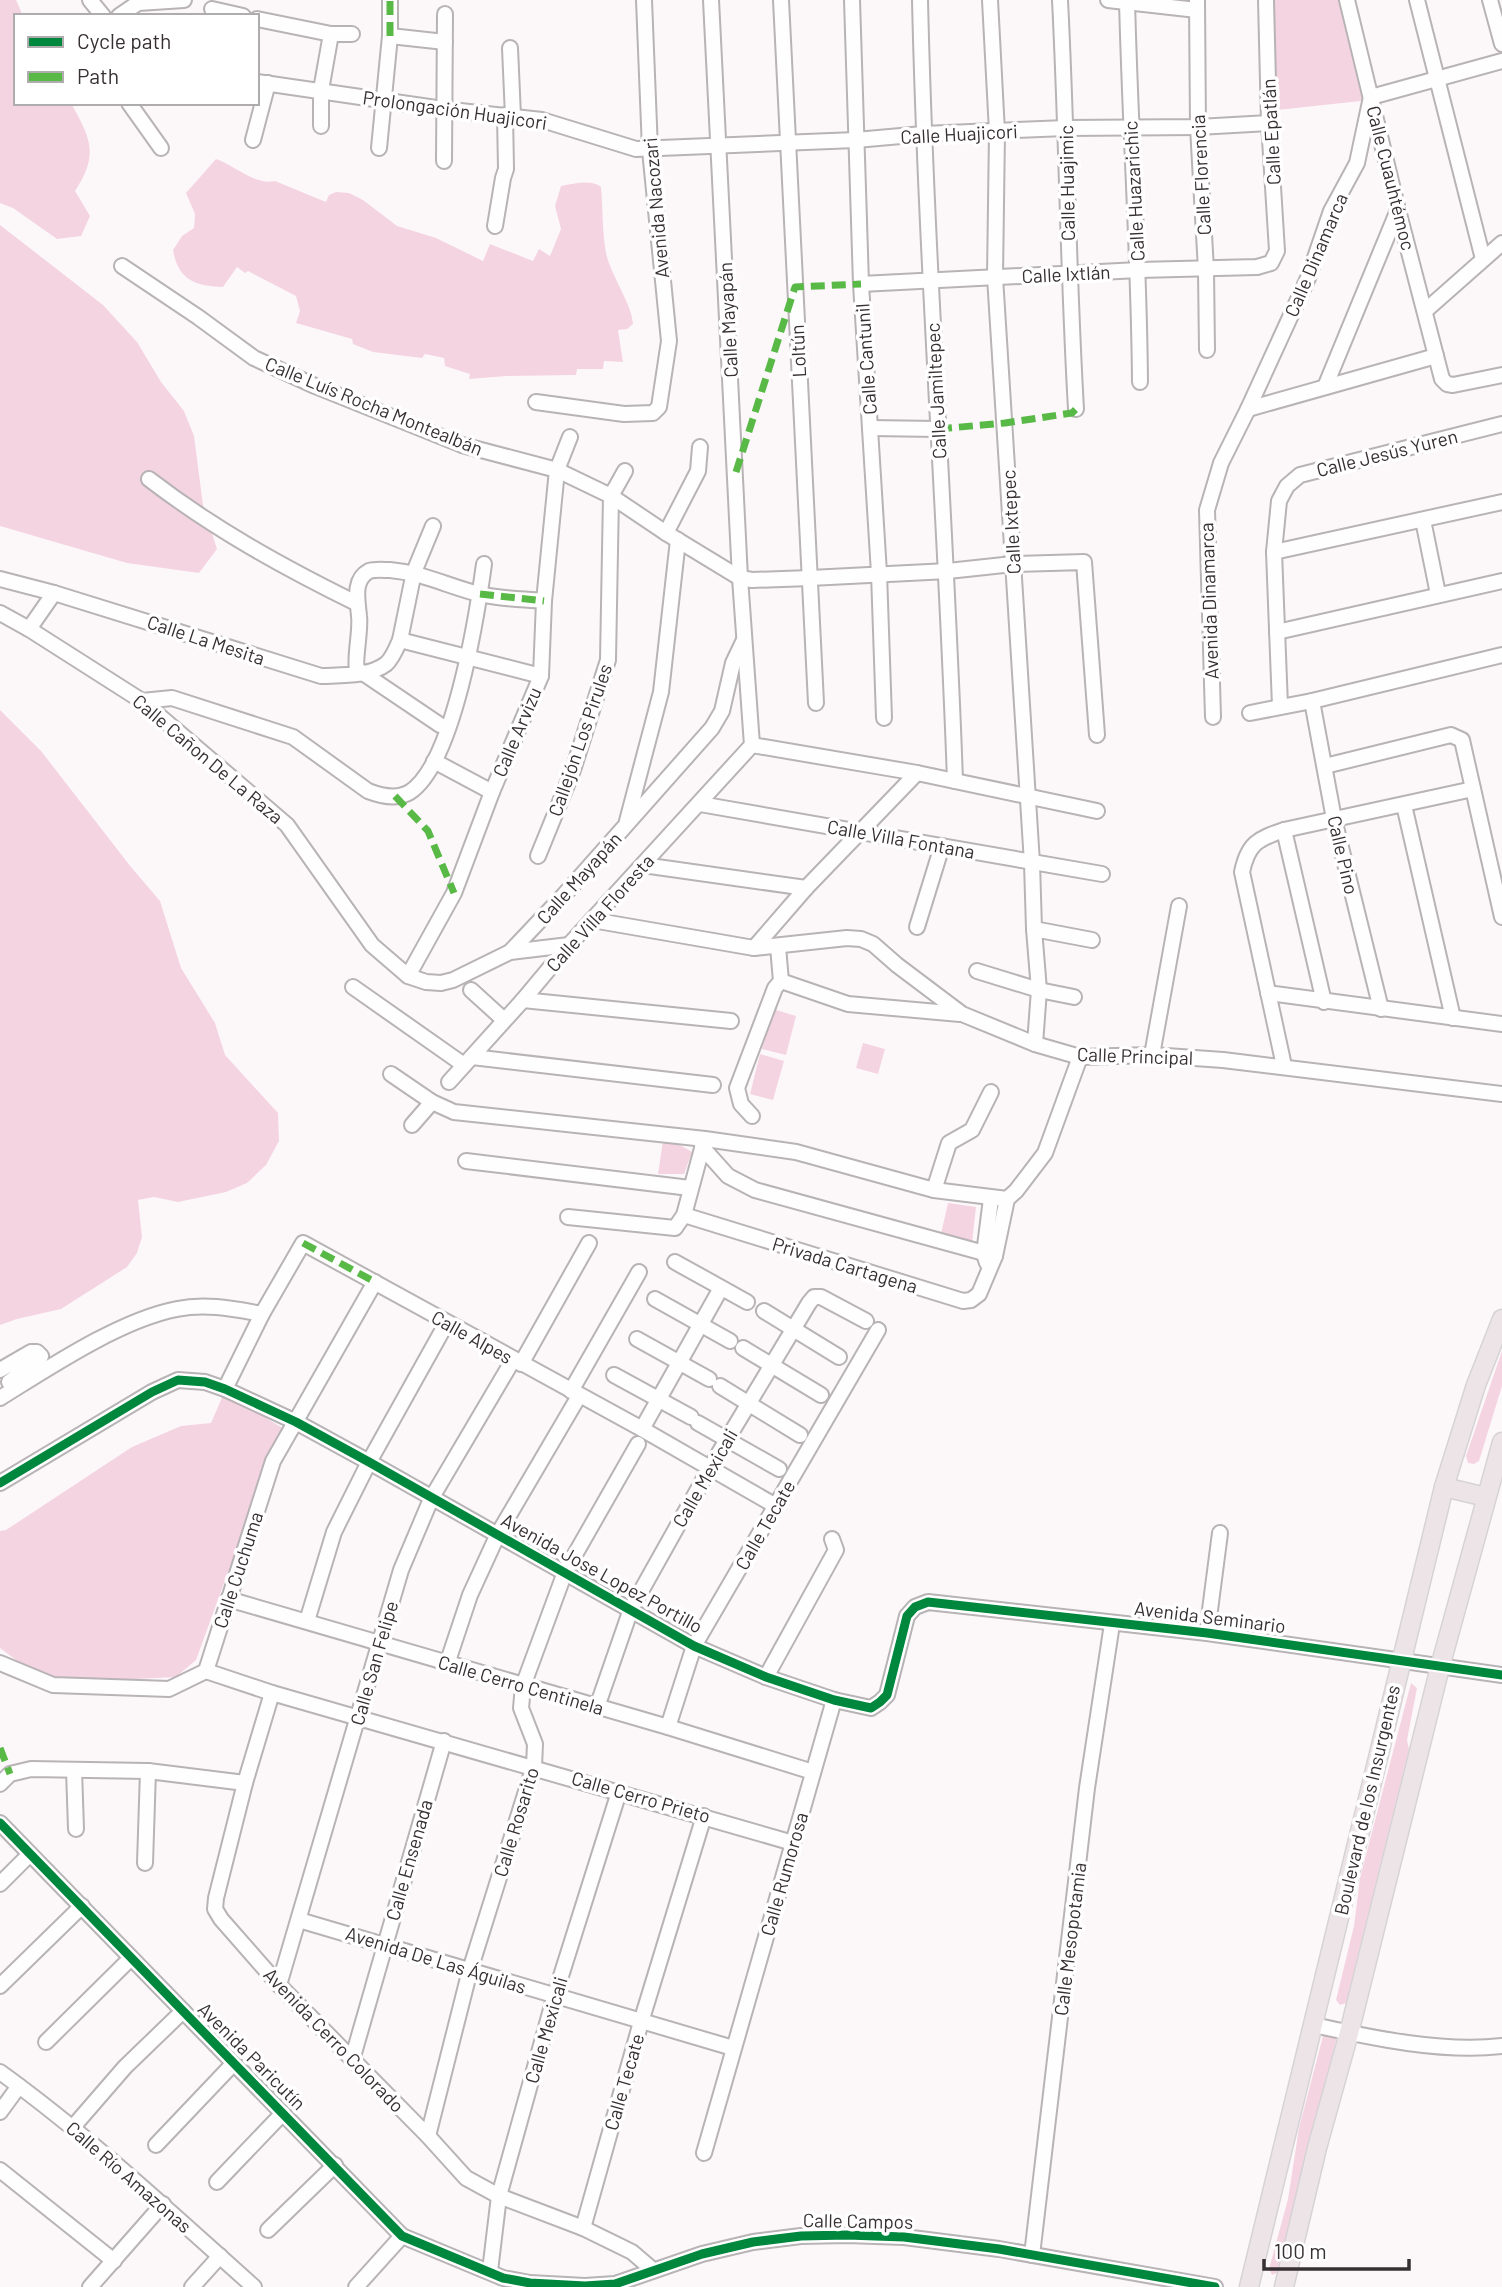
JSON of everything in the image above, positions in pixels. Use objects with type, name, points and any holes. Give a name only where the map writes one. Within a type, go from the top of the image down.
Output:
[{"type":"main road","name":"Boulevard de los Insurgentes","points":[[1249,2287],[1444,1487],[1476,1385],[1502,1319]]},
{"type":"main road","name":"Boulevard de los Insurgentes","points":[[1284,2287],[1440,1667],[1502,1442]]},
{"type":"main road","points":[[1444,1487],[1486,1497]]},
{"type":"street","points":[[90,0],[101,14]]},
{"type":"street","points":[[122,14],[138,4],[184,0]]},
{"type":"street","points":[[379,148],[390,36],[390,0]]},
{"type":"street","name":"Avenida Nacozari","points":[[536,402],[624,414],[653,413],[659,407],[669,341],[650,150],[644,0]]},
{"type":"street","name":"Calle Mayapán","points":[[711,0],[740,578],[752,745]]},
{"type":"street","name":"Loltún","points":[[781,0],[786,143],[816,703]]},
{"type":"street","name":"Calle Cantunil","points":[[852,0],[861,284],[879,573],[884,718]]},
{"type":"street","name":"Calle Jamiltepec","points":[[920,0],[923,134],[948,571],[955,781]]},
{"type":"street","name":"Calle Ixtepec","points":[[990,0],[998,132],[995,277],[1039,990],[1035,1044]]},
{"type":"street","name":"Calle Huajimic","points":[[1060,0],[1076,409]]},
{"type":"street","points":[[1108,0],[1197,5]]},
{"type":"street","name":"Calle Epatlán","points":[[1266,0],[1269,123],[1277,251],[1271,263]]},
{"type":"street","name":"Calle Cuauhtémoc","points":[[1347,0],[1442,379],[1450,385],[1502,377]]},
{"type":"street","points":[[1417,0],[1483,259]]},
{"type":"street","points":[[1490,0],[1502,44]]},
{"type":"street","name":"Calle Huazarichic","points":[[1127,1],[1130,127],[1139,270],[1140,382]]},
{"type":"street","name":"Calle Florencia","points":[[1197,5],[1198,127],[1206,270],[1207,350]]},
{"type":"street","points":[[212,8],[235,14]]},
{"type":"street","points":[[443,161],[445,14]]},
{"type":"street","points":[[259,19],[331,34],[352,34]]},
{"type":"street","points":[[321,126],[321,90],[331,34]]},
{"type":"street","points":[[390,36],[444,42]]},
{"type":"street","points":[[495,226],[506,169],[510,48]]},
{"type":"street","points":[[1371,97],[1502,61]]},
{"type":"street","points":[[259,101],[262,82]]},
{"type":"street","name":"Prolongación Huajicori","points":[[262,82],[383,101],[541,120],[636,149],[650,150]]},
{"type":"street","name":"Calle Dinamarca","points":[[1248,409],[1308,278],[1331,211],[1357,163],[1371,97]]},
{"type":"street","points":[[130,105],[161,148]]},
{"type":"street","points":[[253,140],[258,105]]},
{"type":"street","name":"Calle Huajicori","points":[[650,150],[923,134],[1269,123]]},
{"type":"street","points":[[1325,387],[1398,210]]},
{"type":"street","points":[[1425,310],[1502,243]]},
{"type":"street","name":"Calle Ixtlán","points":[[861,284],[1139,270],[1206,270],[1257,267],[1271,263]]},
{"type":"street","name":"Calle Luís Rocha Montealbán","points":[[122,266],[254,358],[315,386],[463,445],[557,470],[611,496],[740,578],[810,578],[948,571],[1013,564],[1084,562],[1097,735]]},
{"type":"street","points":[[1248,409],[1436,356]]},
{"type":"street","name":"Avenida Dinamarca","points":[[1213,717],[1207,510],[1221,463],[1248,409]]},
{"type":"street","name":"Calle Jesús Yuren","points":[[1280,706],[1275,552],[1279,501],[1287,486],[1300,475],[1502,424]]},
{"type":"street","points":[[870,428],[938,429]]},
{"type":"street","name":"Calle Arvizu","points":[[408,976],[454,893],[492,792],[541,676],[544,601],[557,470],[570,437]]},
{"type":"street","points":[[626,826],[661,692],[672,537],[698,471],[700,447]]},
{"type":"street","points":[[611,496],[625,471]]},
{"type":"street","points":[[149,479],[194,513],[258,553],[356,603]]},
{"type":"street","name":"Callejón Los Pirules","points":[[538,856],[573,770],[608,660],[611,496]]},
{"type":"street","points":[[1275,552],[1502,502]]},
{"type":"street","points":[[1423,520],[1438,594]]},
{"type":"street","name":"Calle La Mesita","points":[[0,579],[54,593],[321,676],[362,673],[386,664],[400,640],[414,572],[433,527]]},
{"type":"street","points":[[142,701],[173,698],[293,737],[368,791],[382,796],[410,792],[434,761],[455,708],[469,657],[484,564]]},
{"type":"street","points":[[440,724],[362,673],[355,665],[359,644],[359,615],[356,603],[359,582],[371,570],[414,572],[480,594],[544,601]]},
{"type":"street","points":[[1277,632],[1502,581]]},
{"type":"street","points":[[29,629],[54,593]]},
{"type":"street","name":"Calle Cañon De La Raza","points":[[0,613],[142,701],[287,825],[364,937],[382,956],[408,976]]},
{"type":"street","points":[[400,640],[541,676]]},
{"type":"street","name":"Calle Mayapán","points":[[408,976],[426,982],[442,983],[510,952],[712,728],[722,711],[733,663],[744,640]]},
{"type":"street","points":[[1250,713],[1312,701],[1502,655]]},
{"type":"street","name":"Calle Pino","points":[[1312,701],[1334,819],[1381,1009]]},
{"type":"street","points":[[1325,766],[1451,735],[1462,740],[1502,917]]},
{"type":"street","points":[[752,745],[917,773],[1097,811]]},
{"type":"street","name":"Calle Villa Floresta","points":[[449,1082],[569,945],[752,745]]},
{"type":"street","points":[[434,761],[492,792]]},
{"type":"street","points":[[754,948],[806,888],[917,773]]},
{"type":"street","points":[[1284,1066],[1242,872],[1246,853],[1259,839],[1284,830],[1473,789]]},
{"type":"street","name":"Calle Villa Fontana","points":[[700,804],[1102,874]]},
{"type":"street","points":[[1404,805],[1454,1018]]},
{"type":"street","points":[[1284,830],[1324,1002]]},
{"type":"street","points":[[917,927],[942,846]]},
{"type":"street","points":[[643,865],[806,888]]},
{"type":"street","points":[[1152,1055],[1179,905]]},
{"type":"street","name":"Calle Principal","points":[[592,920],[754,948],[847,938],[861,939],[873,944],[962,1014],[1035,1044],[1080,1057],[1152,1055],[1284,1066],[1502,1094]]},
{"type":"street","points":[[1034,929],[1092,940]]},
{"type":"street","points":[[510,952],[569,945]]},
{"type":"street","points":[[752,1116],[741,1104],[737,1088],[775,988],[781,981],[778,947]]},
{"type":"street","points":[[977,971],[1039,990],[1074,997]]},
{"type":"street","points":[[781,981],[848,1004],[962,1014]]},
{"type":"street","points":[[353,987],[468,1061],[713,1085]]},
{"type":"street","points":[[471,990],[504,1020]]},
{"type":"street","points":[[1268,993],[1502,1024]]},
{"type":"street","points":[[523,1000],[731,1021]]},
{"type":"street","name":"Privada Cartagena","points":[[684,1215],[963,1301],[971,1300],[979,1294],[1007,1199],[1045,1153],[1080,1057]]},
{"type":"street","points":[[391,1074],[432,1102],[454,1112],[796,1152],[933,1190],[1007,1199]]},
{"type":"street","points":[[933,1190],[948,1143],[972,1130],[991,1092]]},
{"type":"street","points":[[412,1125],[432,1102]]},
{"type":"street","points":[[568,1217],[675,1228],[684,1215],[704,1143]]},
{"type":"street","points":[[704,1143],[728,1177],[740,1184],[989,1259]]},
{"type":"street","points":[[466,1161],[690,1188]]},
{"type":"street","name":"Privada Cartagena","points":[[989,1259],[991,1199]]},
{"type":"street","name":"Calle Alpes","points":[[262,1314],[303,1243],[446,1324],[642,1429],[776,1506]]},
{"type":"street","name":"Calle San Felipe","points":[[279,1985],[401,1570],[432,1499],[589,1243]]},
{"type":"street","points":[[675,1262],[747,1302]]},
{"type":"street","points":[[447,1664],[470,1595],[498,1534],[639,1272]]},
{"type":"street","name":"Calle Cuchuma","points":[[206,1671],[273,1461],[375,1282]]},
{"type":"street","points":[[642,1429],[721,1288]]},
{"type":"street","name":"Calle Tecate","points":[[668,1727],[694,1646],[776,1506],[872,1326],[821,1297],[814,1297]]},
{"type":"street","name":"Calle Mexicali","points":[[597,1707],[631,1609],[726,1440],[814,1297]]},
{"type":"street","points":[[655,1299],[821,1395]]},
{"type":"street","points":[[0,1398],[136,1321],[178,1309],[199,1307],[220,1306],[262,1314],[225,1389]]},
{"type":"street","points":[[764,1311],[839,1357]]},
{"type":"street","points":[[307,1621],[334,1532],[369,1462],[446,1324]]},
{"type":"street","points":[[637,1339],[800,1435]]},
{"type":"street","points":[[0,1370],[31,1352],[37,1352],[41,1356],[40,1360],[0,1390]]},
{"type":"street","points":[[614,1375],[779,1469]]},
{"type":"street","name":"Avenida Jose Lopez Portillo","points":[[0,1483],[152,1392],[178,1380],[205,1382],[296,1422],[694,1646],[766,1677],[834,1700],[870,1708],[887,1695],[907,1616],[915,1607]]},
{"type":"street","name":"Calle Rosarito","points":[[428,2136],[470,1970],[534,1766],[535,1744],[521,1708],[523,1686],[565,1572],[638,1444]]},
{"type":"street","points":[[1207,1633],[1220,1533]]},
{"type":"street","points":[[766,1677],[836,1550],[832,1539]]},
{"type":"street","name":"Calle Cerro Centinela","points":[[228,1599],[813,1772]]},
{"type":"street","name":"Avenida Seminario","points":[[915,1607],[928,1602],[1207,1633],[1502,1675]]},
{"type":"street","name":"Calle Mesopotamia","points":[[1032,2255],[1087,1788],[1112,1624]]},
{"type":"street","points":[[0,1664],[53,1685],[66,1686],[169,1689],[206,1671]]},
{"type":"street","name":"Calle Cerro Prieto","points":[[206,1671],[272,1693],[534,1766],[793,1843]]},
{"type":"street","name":"Avenida Cerro Colorado","points":[[272,1693],[245,1783],[216,1898],[215,1909],[221,1919],[279,1985],[466,2178],[499,2196],[583,2228],[632,2252],[653,2270]]},
{"type":"street","name":"Calle Rumorosa","points":[[704,2153],[834,1700]]},
{"type":"street","name":"Calle Ensenada","points":[[352,2060],[444,1741]]},
{"type":"street","points":[[0,1784],[10,1774],[31,1769],[148,1771],[245,1783]]},
{"type":"street","points":[[74,1770],[76,1829]]},
{"type":"street","points":[[145,1863],[148,1771]]},
{"type":"street","name":"Calle Mexicali","points":[[496,2279],[499,2196],[555,1996],[619,1792]]},
{"type":"street","name":"Calle Tecate","points":[[583,2228],[641,2022],[705,1816]]},
{"type":"street","name":"Avenida Paricutín","points":[[0,1823],[402,2236],[496,2279]]},
{"type":"street","points":[[0,1884],[30,1854]]},
{"type":"street","points":[[0,1986],[82,1906]]},
{"type":"street","name":"Avenida De Las Águilas","points":[[299,1920],[733,2048]]},
{"type":"street","points":[[46,2042],[131,1958]]},
{"type":"street","points":[[73,2126],[125,2067],[183,2011]]},
{"type":"street","points":[[1314,2025],[1349,2033],[1460,2049],[1502,2046]]},
{"type":"street","points":[[156,2145],[233,2064]]},
{"type":"street","name":"Calle Río Amazonas","points":[[0,2072],[73,2126],[254,2287]]},
{"type":"street","points":[[0,2112],[19,2086]]},
{"type":"street","points":[[217,2182],[283,2113]]},
{"type":"street","points":[[268,2230],[335,2165]]},
{"type":"street","points":[[0,2170],[114,2261]]},
{"type":"street","points":[[90,2287],[163,2204]]},
{"type":"street","name":"Calle Campos","points":[[496,2279],[530,2285],[615,2284],[702,2254],[753,2242],[801,2235],[904,2237],[1032,2255],[1215,2287]]},
{"type":"street","points":[[356,2287],[402,2236]]},
{"type":"street","points":[[192,2287],[220,2256]]},
{"type":"shaded area","points":[[0,0],[16,0],[22,14],[14,14],[14,105],[72,105],[90,147],[87,167],[75,191],[90,216],[81,236],[57,239],[13,208],[0,203]]},
{"type":"shaded area","points":[[1274,0],[1342,0],[1365,91],[1361,101],[1277,110]]},
{"type":"shaded area","points":[[216,159],[260,181],[275,181],[326,202],[329,195],[336,192],[349,193],[363,200],[397,226],[436,238],[483,261],[490,244],[533,261],[539,249],[550,256],[561,229],[555,206],[561,186],[582,183],[597,185],[601,187],[606,253],[632,316],[633,324],[627,329],[618,330],[623,362],[604,361],[603,369],[577,369],[576,375],[469,379],[470,374],[445,366],[444,358],[425,354],[422,358],[373,352],[353,344],[352,339],[296,323],[300,311],[296,296],[237,267],[223,287],[196,283],[179,268],[173,250],[182,236],[194,228],[195,214],[186,193]]},
{"type":"shaded area","points":[[0,225],[103,305],[137,342],[161,382],[184,411],[194,436],[203,505],[217,549],[199,573],[127,563],[0,526]]},
{"type":"shaded area","points":[[0,710],[41,751],[160,901],[181,968],[215,1023],[225,1055],[278,1113],[279,1141],[266,1165],[247,1183],[226,1192],[178,1202],[154,1197],[138,1200],[142,1237],[137,1253],[127,1267],[61,1309],[0,1325]]},
{"type":"shaded area","points":[[773,1009],[796,1016],[786,1055],[762,1049]]},
{"type":"shaded area","points":[[863,1043],[885,1049],[878,1074],[856,1068]]},
{"type":"shaded area","points":[[760,1054],[784,1061],[773,1100],[750,1094]]},
{"type":"shaded area","points":[[663,1141],[678,1144],[692,1152],[684,1174],[658,1174]]},
{"type":"shaded area","points":[[948,1203],[976,1207],[972,1243],[940,1238]]},
{"type":"shaded area","points":[[1502,1351],[1502,1386],[1479,1461],[1468,1463],[1466,1456]]},
{"type":"shaded area","points":[[224,1393],[286,1430],[276,1440],[196,1660],[176,1677],[61,1679],[24,1666],[0,1648],[0,1531],[6,1530],[132,1447],[181,1426],[211,1423]]},
{"type":"shaded area","points":[[1411,1683],[1417,1688],[1407,1740],[1409,1749],[1346,2003],[1340,2005],[1336,2000],[1354,1926],[1360,1878]]},
{"type":"shaded area","points":[[1324,2032],[1337,2036],[1279,2272],[1272,2275],[1269,2269],[1288,2199],[1299,2128]]},
{"type":"marked path","points":[[390,0],[390,36]]},
{"type":"marked path","points":[[736,472],[795,287],[861,284]]},
{"type":"marked path","points":[[938,429],[1005,423],[1072,413],[1076,409]]},
{"type":"marked path","points":[[480,594],[544,601]]},
{"type":"marked path","points":[[395,796],[428,831],[454,893]]},
{"type":"marked path","points":[[303,1243],[375,1282]]},
{"type":"marked path","points":[[0,1748],[10,1774]]},
{"type":"cycle path","points":[[0,1483],[152,1392],[178,1380],[205,1382],[296,1422],[694,1646],[766,1677],[834,1700],[871,1708],[887,1695],[907,1616],[915,1607],[928,1602],[1207,1633],[1502,1675]]},
{"type":"cycle path","points":[[0,1823],[402,2236],[503,2278],[530,2283],[585,2286],[615,2284],[702,2254],[753,2242],[801,2236],[847,2235],[904,2237],[999,2249],[1215,2287]]}]
